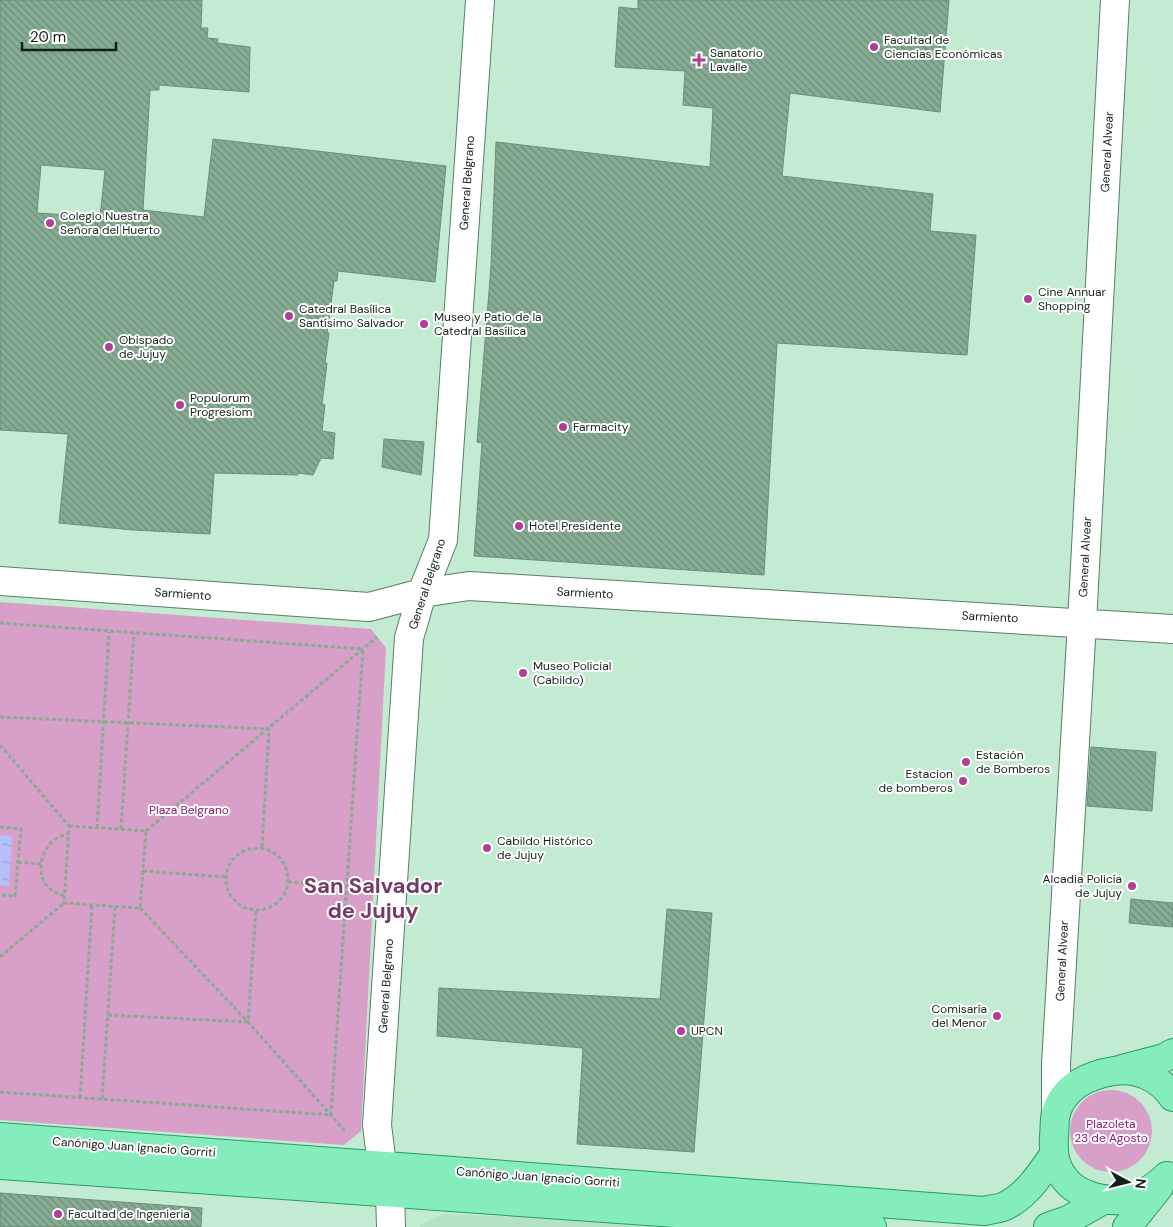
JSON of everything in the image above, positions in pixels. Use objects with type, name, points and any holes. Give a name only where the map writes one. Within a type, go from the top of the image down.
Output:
[{"type":"main road","points":[[1170,1172],[1160,1184],[1128,1199],[1105,1199],[1088,1195],[1071,1185],[1060,1171],[1053,1156],[1056,1113],[1069,1091],[1080,1081],[1095,1074],[1164,1058],[1173,1053]]},
{"type":"main road","points":[[1116,1070],[1135,1071],[1153,1078],[1168,1089],[1173,1098]]},
{"type":"main road","name":"Canónigo Juan Ignacio Gorriti","points":[[0,1137],[984,1210],[1006,1206],[1023,1193],[1038,1177],[1053,1156]]},
{"type":"main road","name":"Canónigo Juan Ignacio Gorriti","points":[[0,1165],[872,1227]]},
{"type":"main road","points":[[1127,1227],[1170,1172]]},
{"type":"main road","points":[[1048,1227],[1068,1220],[1105,1199]]},
{"type":"street","name":"General Belgrano","points":[[391,1227],[390,1192],[368,1165],[377,1125],[409,638],[422,593],[443,540],[480,0]]},
{"type":"street","name":"General Alvear","points":[[1056,1113],[1056,1064],[1082,623],[1115,0]]},
{"type":"street","name":"Sarmiento","points":[[0,581],[369,606],[422,593],[469,586],[1173,629]]},
{"type":"path","points":[[0,623],[363,649]]},
{"type":"path","points":[[97,828],[109,632]]},
{"type":"path","points":[[121,829],[134,633]]},
{"type":"path","points":[[331,1115],[363,649]]},
{"type":"path","points":[[0,745],[69,826],[146,831],[363,649]]},
{"type":"path","points":[[0,717],[269,729]]},
{"type":"path","points":[[262,848],[269,729]]},
{"type":"path","points":[[64,903],[69,826]]},
{"type":"path","points":[[0,827],[21,829],[15,896],[0,895]]},
{"type":"path","points":[[140,908],[146,831]]},
{"type":"path","points":[[64,896],[50,889],[43,879],[41,864],[44,850],[55,839],[68,834]]},
{"type":"path","points":[[252,848],[262,848],[278,856],[284,864],[288,882],[281,898],[275,904],[256,910],[245,907],[235,900],[228,890],[226,877],[228,867],[234,858],[252,848]]},
{"type":"path","points":[[18,862],[41,864]]},
{"type":"path","points":[[143,871],[226,877]]},
{"type":"path","points":[[288,882],[347,886]]},
{"type":"path","points":[[0,957],[64,903],[140,908],[248,1022],[355,1142],[368,1165]]},
{"type":"path","points":[[80,1098],[92,905]]},
{"type":"path","points":[[102,1100],[115,907]]},
{"type":"path","points":[[248,1022],[256,910]]},
{"type":"path","points":[[108,1015],[248,1022]]},
{"type":"path","points":[[0,1092],[331,1115]]},
{"type":"shaded area","points":[[443,1214],[583,1220],[657,1227],[420,1227],[420,1225]]},
{"type":"green space","name":"Plaza Belgrano","points":[[0,602],[371,629],[386,648],[361,1131],[344,1145],[0,1120]]},
{"type":"green space","name":"Plazoleta 23 de Agosto","points":[[1111,1090],[1127,1093],[1140,1102],[1149,1115],[1152,1131],[1149,1147],[1140,1160],[1127,1169],[1111,1172],[1095,1169],[1082,1160],[1073,1147],[1070,1131],[1073,1115],[1082,1102],[1095,1093]]},
{"type":"water","points":[[0,835],[12,836],[9,886],[0,885]]},
{"type":"building","points":[[0,0],[202,0],[201,28],[208,28],[207,38],[218,39],[217,43],[250,47],[249,92],[159,85],[159,90],[150,90],[143,210],[204,217],[213,139],[446,166],[435,282],[338,271],[337,281],[334,281],[327,333],[329,333],[325,363],[327,363],[322,404],[325,405],[322,431],[335,433],[333,459],[321,458],[313,475],[298,473],[298,475],[214,473],[210,534],[133,530],[59,523],[68,434],[0,430]],"holes":[[[41,165],[105,170],[100,217],[37,213]]]},
{"type":"building","points":[[638,0],[949,0],[940,112],[790,93],[782,176],[933,194],[930,231],[976,235],[967,355],[777,343],[764,575],[474,556],[482,443],[477,442],[491,266],[496,142],[710,167],[713,108],[683,105],[685,71],[615,67],[619,7],[638,9]]},
{"type":"building","points":[[384,439],[424,442],[421,475],[382,467]]},
{"type":"building","points":[[1091,747],[1156,752],[1152,811],[1087,806]]},
{"type":"building","points":[[1131,899],[1173,903],[1173,927],[1129,923]]},
{"type":"building","points":[[667,909],[712,913],[694,1152],[577,1144],[583,1048],[437,1036],[439,988],[660,999]]},
{"type":"building","name":"Facultad de Ingenieria","points":[[0,1193],[202,1208],[201,1227],[0,1227]]},
{"type":"place","name":"Facultad de Ciencias Económicas","points":[[874,47]]},
{"type":"place","name":"Sanatorio Lavalle","points":[[699,60]]},
{"type":"place","name":"Colegio Nuestra Señora del Huerto","points":[[50,223]]},
{"type":"place","name":"Cine Annuar Shopping","points":[[1028,299]]},
{"type":"place","name":"Catedral Basílica Santísimo Salvador","points":[[289,316]]},
{"type":"place","name":"Museo y Patio de la Catedral Basílica","points":[[424,324]]},
{"type":"place","name":"Obispado de Jujuy","points":[[109,347]]},
{"type":"place","name":"Populorum Progresiom","points":[[180,405]]},
{"type":"place","name":"Farmacity","points":[[563,427]]},
{"type":"place","name":"Hotel Presidente","points":[[519,526]]},
{"type":"place","name":"Museo Policial (Cabildo)","points":[[523,673]]},
{"type":"place","name":"Estación de Bomberos","points":[[966,762]]},
{"type":"place","name":"Estacion de bomberos","points":[[963,781]]},
{"type":"place","name":"Cabildo Histórico de Jujuy","points":[[487,848]]},
{"type":"place","name":"Alcadia Policía de Jujuy","points":[[1132,886]]},
{"type":"place","name":"Comisaría del Menor","points":[[997,1016]]},
{"type":"place","name":"UPCN","points":[[681,1031]]},
{"type":"place","name":"Facultad de Ingenieria","points":[[58,1214]]},
{"type":"district","name":"San Salvador de Jujuy","points":[[373,898]]}]
